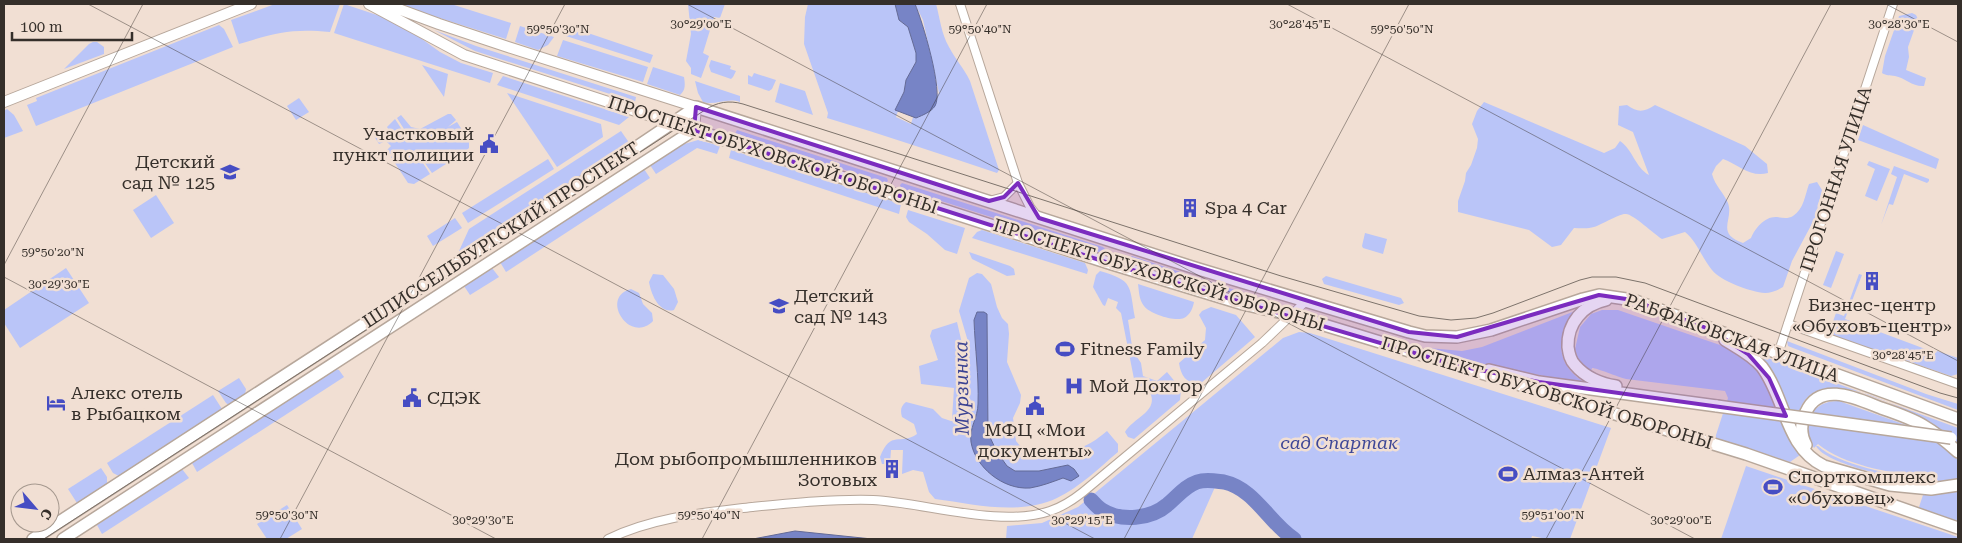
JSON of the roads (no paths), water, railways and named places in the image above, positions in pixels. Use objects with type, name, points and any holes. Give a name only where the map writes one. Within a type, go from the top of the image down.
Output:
[{"type":"main road","name":"ШЛИССЕЛЬБУРГСКИЙ ПРОСПЕКТ","points":[[33,539],[696,107]]},
{"type":"main road","name":"ПРОСПЕКТ ОБУХОВСКОЙ ОБОРОНЫ","points":[[696,107],[1118,244],[1409,332],[1446,338]]},
{"type":"main road","name":"ШЛИССЕЛЬБУРГСКИЙ ПРОСПЕКТ","points":[[63,539],[694,130]]},
{"type":"main road","name":"ПРОСПЕКТ ОБУХОВСКОЙ ОБОРОНЫ","points":[[694,130],[1112,264],[1455,364],[1746,454],[1958,528]]},
{"type":"main road","points":[[889,192],[895,171]]},
{"type":"main road","points":[[1112,264],[1118,244]]},
{"type":"main road","name":"РАБФАКОВСКАЯ УЛИЦА","points":[[1446,338],[1491,330],[1583,298],[1599,295],[1633,300],[1958,419]]},
{"type":"main road","points":[[1633,300],[1605,300],[1580,313],[1569,332],[1569,354],[1580,371],[1604,384],[1642,391],[1660,399]]},
{"type":"main road","points":[[1709,329],[1748,354],[1761,366],[1773,385],[1801,449],[1814,461],[1824,466],[1877,482],[1931,489],[1958,485]]},
{"type":"main road","points":[[1455,364],[1504,372],[1539,382],[1958,440]]},
{"type":"main road","points":[[1835,468],[1807,448],[1801,430],[1802,420],[1808,407],[1817,398],[1830,394],[1849,396],[1924,426],[1958,452]]},
{"type":"street","points":[[4,102],[251,4]]},
{"type":"street","name":"ПРОСПЕКТ ОБУХОВСКОЙ ОБОРОНЫ","points":[[369,4],[464,56],[694,130]]},
{"type":"street","name":"ПРОСПЕКТ ОБУХОВСКОЙ ОБОРОНЫ","points":[[385,4],[500,45],[696,107]]},
{"type":"street","points":[[960,4],[1018,183],[1030,207],[1039,218]]},
{"type":"street","name":"ПРОГОННАЯ УЛИЦА","points":[[1778,354],[1893,4]]},
{"type":"street","points":[[694,130],[696,107]]},
{"type":"street","points":[[989,201],[1004,197],[1018,183]]},
{"type":"street","points":[[608,539],[639,526],[669,518],[814,501],[895,502],[1011,518],[1050,511],[1062,506],[1083,492],[1262,343],[1306,301]]},
{"type":"street","points":[[1788,324],[1958,384]]},
{"type":"waterway","name":"Мурзинка","points":[[1091,500],[1099,508],[1110,514],[1127,517],[1144,516],[1160,510],[1185,489],[1197,482],[1207,480],[1224,482],[1235,486],[1253,499],[1294,539]]},
{"type":"tram line","points":[[44,539],[705,110],[714,105],[728,102],[743,104],[1281,276],[1419,316],[1451,320],[1476,318],[1580,280],[1592,277],[1616,277],[1645,283],[1940,393],[1958,398]]},
{"type":"place","name":"Участковый пункт полиции","points":[[489,144]]},
{"type":"place","name":"Детский сад № 125","points":[[230,172]]},
{"type":"place","name":"Spa 4 Car","points":[[1190,208]]},
{"type":"place","name":"Бизнес-центр «Обуховъ-центр»","points":[[1872,281]]},
{"type":"place","name":"Детский сад № 143","points":[[779,306]]},
{"type":"place","name":"Fitness Family","points":[[1065,349]]},
{"type":"place","name":"Мой Доктор","points":[[1074,386]]},
{"type":"place","name":"СДЭК","points":[[412,398]]},
{"type":"place","name":"Алекс отель в Рыбацком","points":[[56,403]]},
{"type":"place","name":"МФЦ «Мои документы»","points":[[1035,406]]},
{"type":"place","name":"Дом рыбопромышленников Зотовых","points":[[892,469]]},
{"type":"place","name":"Алмаз-Антей","points":[[1508,474]]},
{"type":"place","name":"Спорткомплекс «Обуховец»","points":[[1773,487]]},
{"type":"park label","name":"сад Спартак","points":[[1339,443]]}]
